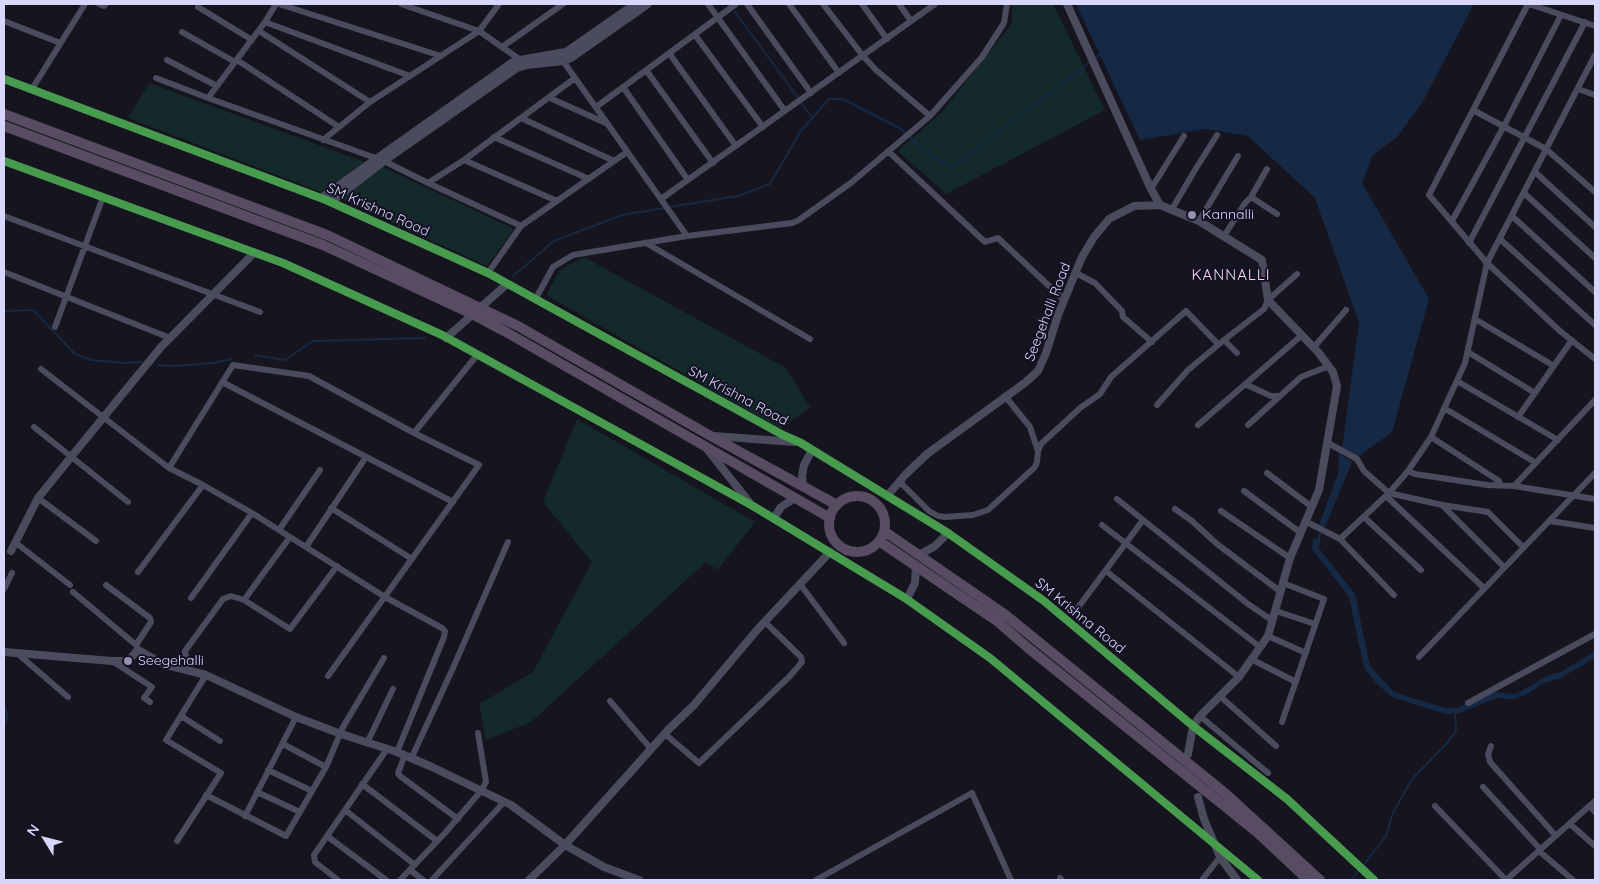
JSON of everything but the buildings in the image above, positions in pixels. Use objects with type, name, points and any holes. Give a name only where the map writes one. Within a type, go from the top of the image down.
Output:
[{"type":"highway","points":[[4,114],[328,235],[480,307],[526,331],[837,505]]},
{"type":"highway","points":[[4,126],[323,245],[472,314],[830,518]]},
{"type":"highway","points":[[861,496],[871,500],[878,506],[883,515],[884,531],[879,541],[872,547],[862,551],[847,550],[838,545],[832,537],[829,527],[830,518],[837,505],[851,497],[861,496]]},
{"type":"highway","points":[[884,531],[1014,621],[1226,794],[1320,880]]},
{"type":"highway","points":[[879,541],[997,621],[1258,833],[1308,880]]},
{"type":"street","points":[[32,89],[85,4]]},
{"type":"street","points":[[99,4],[104,6],[106,4]]},
{"type":"street","points":[[208,98],[277,4],[442,56]]},
{"type":"street","points":[[401,4],[479,31],[527,65]]},
{"type":"street","points":[[323,140],[370,102],[479,31],[499,4]]},
{"type":"street","points":[[502,48],[563,4]]},
{"type":"street","points":[[330,202],[380,160],[513,62],[566,52],[635,4]]},
{"type":"street","points":[[321,198],[517,68],[571,58],[648,4]]},
{"type":"street","points":[[708,4],[785,112]]},
{"type":"street","points":[[596,107],[736,4]]},
{"type":"street","points":[[747,4],[811,93]]},
{"type":"street","points":[[789,4],[838,73]]},
{"type":"street","points":[[824,4],[863,56],[876,70],[930,116]]},
{"type":"street","points":[[862,4],[887,39]]},
{"type":"street","points":[[899,4],[911,21]]},
{"type":"street","points":[[665,205],[688,180],[935,4]]},
{"type":"street","points":[[535,300],[553,266],[572,255],[688,236],[792,223],[798,220],[852,182],[930,116],[982,58],[1004,23],[1007,4]]},
{"type":"street","points":[[1067,4],[1150,189],[1160,205],[1199,221],[1262,260],[1268,300],[1314,347],[1333,372],[1337,386],[1319,490],[1290,558],[1268,636],[1239,677],[1200,716],[1193,726],[1188,754]]},
{"type":"street","points":[[1595,26],[1528,4],[1429,195],[1487,264],[1592,357],[1595,349]]},
{"type":"street","points":[[198,7],[252,40]]},
{"type":"street","points":[[1452,221],[1456,217],[1561,15]]},
{"type":"street","points":[[4,21],[60,43]]},
{"type":"street","points":[[265,22],[410,76]]},
{"type":"street","points":[[1469,243],[1585,22]]},
{"type":"street","points":[[259,31],[370,102]]},
{"type":"street","points":[[182,32],[236,61],[339,127]]},
{"type":"street","points":[[695,35],[763,127]]},
{"type":"street","points":[[669,53],[736,146]]},
{"type":"street","points":[[1340,539],[1388,494],[1408,470],[1431,437],[1465,364],[1487,264],[1593,63],[1595,55]]},
{"type":"street","points":[[167,60],[217,86]]},
{"type":"street","points":[[563,61],[688,236]]},
{"type":"street","points":[[646,70],[713,163]]},
{"type":"street","points":[[156,78],[380,160],[521,226]]},
{"type":"street","points":[[428,184],[550,98],[575,78]]},
{"type":"street","name":"SM Krishna Road","points":[[4,79],[321,198],[488,273],[801,443],[948,533],[1044,601],[1193,726],[1287,799],[1374,880]]},
{"type":"street","points":[[623,87],[688,180]]},
{"type":"street","points":[[1578,89],[1595,95]]},
{"type":"street","points":[[550,98],[608,124]]},
{"type":"street","points":[[1473,110],[1546,149],[1595,192]]},
{"type":"street","points":[[521,118],[614,161]]},
{"type":"street","points":[[1172,209],[1217,135]]},
{"type":"street","points":[[1150,189],[1184,136]]},
{"type":"street","points":[[494,137],[589,179]]},
{"type":"street","points":[[888,151],[985,242],[998,238],[1064,300]]},
{"type":"street","points":[[488,273],[521,226],[627,152]]},
{"type":"street","points":[[1199,221],[1238,156]]},
{"type":"street","points":[[464,160],[557,201]]},
{"type":"street","points":[[4,161],[283,263],[446,338],[774,518],[907,599],[990,658],[1258,880]]},
{"type":"street","points":[[1224,236],[1245,203],[1251,197],[1267,169]]},
{"type":"street","points":[[1534,172],[1595,227]]},
{"type":"street","points":[[1524,193],[1595,258]]},
{"type":"street","points":[[55,327],[103,197]]},
{"type":"street","points":[[1251,197],[1278,214]]},
{"type":"street","name":"Seegehalli Road","points":[[888,495],[927,454],[1038,371],[1082,257],[1094,237],[1109,219],[1134,206],[1160,205]]},
{"type":"street","points":[[4,216],[260,312]]},
{"type":"street","points":[[1512,216],[1595,292]]},
{"type":"street","points":[[1500,239],[1595,325]]},
{"type":"street","points":[[646,243],[810,339]]},
{"type":"street","points":[[11,551],[38,498],[104,416],[170,338],[254,252]]},
{"type":"street","points":[[4,272],[170,338]]},
{"type":"street","points":[[1076,273],[1095,283],[1122,311],[1123,317],[1152,342]]},
{"type":"street","points":[[1157,405],[1188,370],[1264,309],[1268,300],[1297,274]]},
{"type":"street","points":[[446,338],[507,284]]},
{"type":"street","points":[[1314,347],[1346,310]]},
{"type":"street","points":[[1038,450],[1078,410],[1100,394],[1111,377],[1186,311],[1221,342],[1237,353]]},
{"type":"street","points":[[1475,319],[1554,366]]},
{"type":"street","points":[[1198,425],[1302,335]]},
{"type":"street","points":[[1518,417],[1572,340]]},
{"type":"street","points":[[1468,352],[1535,394]]},
{"type":"street","points":[[414,433],[477,355]]},
{"type":"street","points":[[169,468],[233,364],[309,376],[414,433],[479,465],[328,676]]},
{"type":"street","points":[[1248,425],[1301,377],[1329,366]]},
{"type":"street","points":[[41,369],[169,468],[252,513],[445,631],[397,752]]},
{"type":"street","points":[[222,382],[453,502]]},
{"type":"street","points":[[1457,382],[1558,440]]},
{"type":"street","points":[[1244,384],[1271,396],[1280,396]]},
{"type":"street","points":[[900,482],[933,514],[946,517],[973,515],[993,508],[1035,467],[1037,462],[1038,450],[1030,427],[1005,396]]},
{"type":"street","points":[[1514,486],[1595,400]]},
{"type":"street","points":[[1444,408],[1536,463]]},
{"type":"street","points":[[34,427],[128,502]]},
{"type":"street","points":[[709,435],[801,443]]},
{"type":"street","points":[[1431,437],[1499,481],[1500,485]]},
{"type":"street","points":[[1328,443],[1356,459],[1364,471],[1484,588]]},
{"type":"street","points":[[704,445],[753,506]]},
{"type":"street","points":[[803,486],[804,465],[812,450]]},
{"type":"street","points":[[306,547],[366,457]]},
{"type":"street","points":[[279,530],[320,470]]},
{"type":"street","points":[[1408,470],[1415,474],[1487,485],[1514,486],[1595,499]]},
{"type":"street","points":[[1267,473],[1312,507]]},
{"type":"street","points":[[1419,657],[1595,473]]},
{"type":"street","points":[[138,572],[203,485]]},
{"type":"street","points":[[1244,491],[1301,533]]},
{"type":"street","points":[[1388,494],[1488,512],[1524,547]]},
{"type":"street","points":[[38,498],[96,541]]},
{"type":"street","points":[[774,518],[781,507],[795,498]]},
{"type":"street","points":[[1117,499],[1248,604],[1273,621]]},
{"type":"street","points":[[1442,505],[1504,567]]},
{"type":"street","points":[[332,508],[412,559]]},
{"type":"street","points":[[1175,509],[1192,521],[1217,544],[1281,592]]},
{"type":"street","points":[[1220,511],[1290,558]]},
{"type":"street","points":[[191,598],[252,513]]},
{"type":"street","points":[[1364,517],[1421,570]]},
{"type":"street","points":[[1074,613],[1143,520]]},
{"type":"street","points":[[1550,520],[1595,528]]},
{"type":"street","points":[[1305,521],[1340,539],[1394,595]]},
{"type":"street","points":[[1102,525],[1125,545],[1260,648]]},
{"type":"street","points":[[919,555],[935,546],[948,533]]},
{"type":"street","points":[[244,600],[290,537]]},
{"type":"street","points":[[458,818],[398,773],[453,668],[508,542]]},
{"type":"street","points":[[16,543],[70,585]]},
{"type":"street","points":[[529,880],[565,845],[651,749],[694,705],[765,622],[830,552]]},
{"type":"street","points":[[190,662],[186,658],[185,651],[223,599],[231,596],[244,600],[290,629],[337,566]]},
{"type":"street","points":[[907,599],[915,582],[916,566]]},
{"type":"street","points":[[1106,571],[1239,677]]},
{"type":"street","points":[[4,589],[12,573]]},
{"type":"street","points":[[1282,722],[1324,599],[1283,583]]},
{"type":"street","points":[[800,584],[844,643]]},
{"type":"street","points":[[4,652],[128,661],[151,622],[150,618],[106,585]]},
{"type":"street","points":[[73,592],[137,648],[162,664],[206,675],[296,716],[367,743],[397,752],[432,767],[504,802],[565,845],[604,868],[639,880]]},
{"type":"street","points":[[1276,611],[1315,624]]},
{"type":"street","points":[[665,734],[700,763],[790,676],[802,662],[801,657],[765,622]]},
{"type":"street","points":[[1468,703],[1595,634]]},
{"type":"street","points":[[1268,636],[1306,653]]},
{"type":"street","points":[[18,654],[68,697]]},
{"type":"street","points":[[206,794],[244,816],[286,836],[326,767],[343,728],[384,658]]},
{"type":"street","points":[[1251,659],[1296,682]]},
{"type":"street","points":[[112,661],[152,687],[144,698],[150,702]]},
{"type":"street","points":[[177,841],[221,772],[166,740],[206,675]]},
{"type":"street","points":[[367,743],[393,689]]},
{"type":"street","points":[[1221,697],[1276,746]]},
{"type":"street","points":[[610,701],[651,749]]},
{"type":"street","points":[[181,716],[220,741]]},
{"type":"street","points":[[244,816],[296,716]]},
{"type":"street","points":[[1200,716],[1268,773]]},
{"type":"street","points":[[400,880],[438,841],[481,791],[486,782],[478,732]]},
{"type":"street","points":[[283,744],[326,767]]},
{"type":"street","points":[[1491,746],[1488,754],[1490,762],[1556,836]]},
{"type":"street","points":[[338,880],[313,859],[314,855],[387,749]]},
{"type":"street","points":[[268,770],[312,791]]},
{"type":"street","points":[[362,784],[438,841]]},
{"type":"street","points":[[1483,787],[1540,851],[1573,880]]},
{"type":"street","points":[[257,792],[300,812]]},
{"type":"street","points":[[816,880],[972,793],[1011,880]]},
{"type":"street","points":[[1198,797],[1204,819],[1220,857],[1237,880]]},
{"type":"street","points":[[1435,806],[1506,880],[1595,801]]},
{"type":"street","points":[[432,880],[504,802]]},
{"type":"street","points":[[1589,806],[1595,812]]},
{"type":"street","points":[[345,810],[413,867],[423,880]]},
{"type":"street","points":[[1570,824],[1595,846]]},
{"type":"street","points":[[327,836],[386,880]]},
{"type":"street","points":[[1202,880],[1220,857]]},
{"type":"green space","points":[[1012,4],[1053,4],[1105,110],[946,194],[898,151],[943,111],[1012,23]]},
{"type":"green space","points":[[149,83],[365,162],[321,192],[128,118]]},
{"type":"green space","points":[[383,167],[514,229],[487,266],[341,199]]},
{"type":"green space","points":[[584,257],[786,368],[810,407],[781,429],[546,295],[560,270]]},
{"type":"green space","points":[[577,419],[755,522],[718,570],[706,562],[531,722],[486,740],[479,704],[533,672],[592,562],[543,502]]},
{"type":"water","points":[[1076,4],[1474,4],[1422,103],[1398,136],[1373,155],[1362,183],[1429,299],[1392,432],[1358,457],[1342,449],[1359,323],[1315,198],[1248,136],[1205,129],[1140,140]]},
{"type":"water","points":[[1339,453],[1352,462],[1325,527],[1319,525],[1338,474]]},
{"type":"water","points":[[1313,538],[1321,539],[1319,547],[1321,551],[1355,594],[1370,666],[1393,691],[1399,694],[1446,708],[1457,708],[1492,692],[1516,694],[1549,675],[1561,672],[1595,651],[1595,658],[1559,679],[1544,683],[1524,696],[1513,699],[1497,698],[1459,713],[1445,714],[1392,697],[1377,684],[1364,668],[1349,597],[1312,549]]},
{"type":"waterway","points":[[735,12],[799,99]]},
{"type":"waterway","points":[[1094,59],[1102,53]]},
{"type":"waterway","points":[[910,137],[931,156],[953,167],[1090,62]]},
{"type":"waterway","points":[[669,207],[738,196],[770,184],[800,132],[829,99],[843,99],[901,129],[906,134]]},
{"type":"waterway","points":[[801,103],[812,117]]},
{"type":"waterway","points":[[512,277],[554,241],[622,215],[664,208]]},
{"type":"waterway","points":[[4,311],[33,310],[75,354],[91,360],[125,363],[141,362]]},
{"type":"waterway","points":[[255,355],[285,360],[313,341],[425,338]]},
{"type":"waterway","points":[[158,365],[173,366],[213,363],[232,359]]},
{"type":"waterway","points":[[1317,541],[1321,532]]},
{"type":"waterway","points":[[4,707],[8,717],[4,723]]},
{"type":"waterway","points":[[1362,867],[1386,836],[1393,813],[1412,779],[1448,742],[1456,731],[1455,713]]},
{"type":"waterway","points":[[1351,880],[1359,870]]},
{"type":"cycle path","points":[[4,79],[326,200],[488,273],[783,435],[801,443],[948,533],[1044,601],[1193,726],[1287,799],[1374,880]]},
{"type":"cycle path","points":[[4,161],[283,263],[442,335],[753,506],[905,598],[990,658],[1258,880]]},
{"type":"place","name":"Kannalli","points":[[1192,215]]},
{"type":"place","name":"Seegehalli","points":[[128,661]]},
{"type":"district","name":"KANNALLI","points":[[1231,275]]}]
